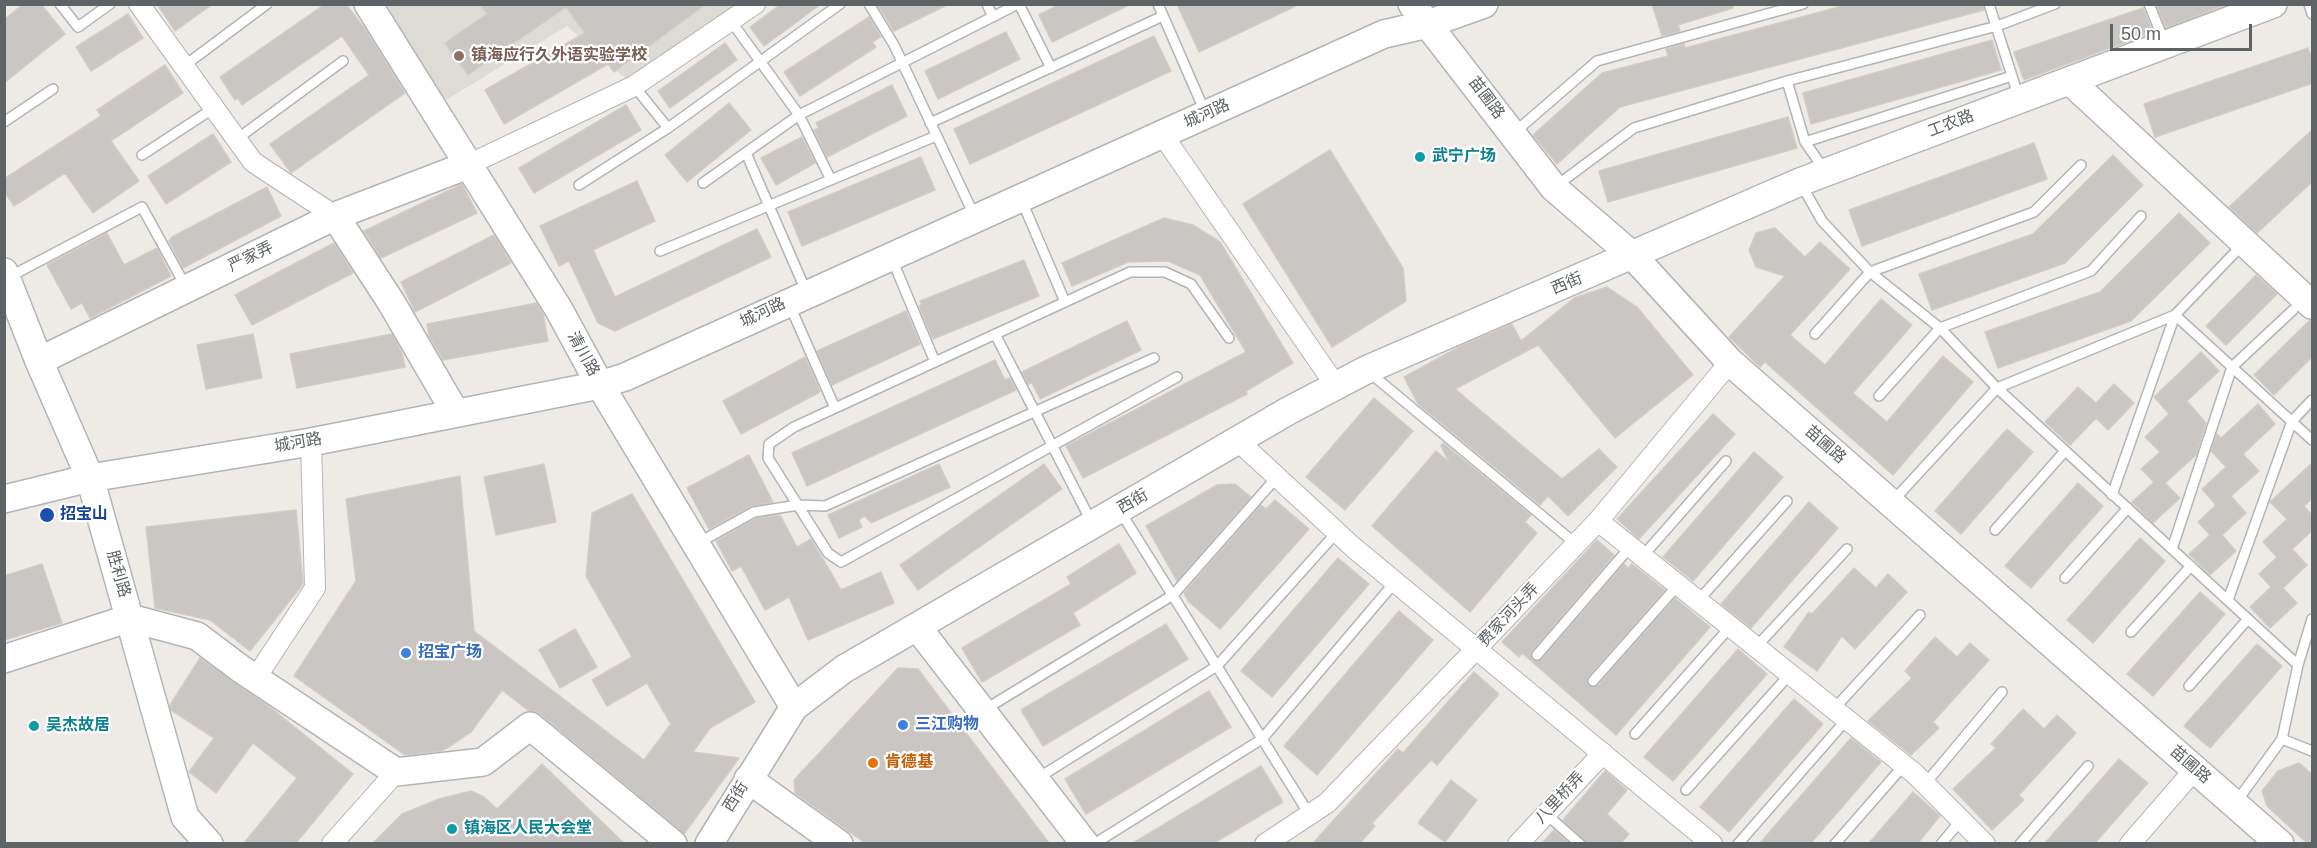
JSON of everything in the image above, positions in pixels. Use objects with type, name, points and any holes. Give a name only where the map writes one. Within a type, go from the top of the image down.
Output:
[{"type":"street","points":[[139,4],[253,162],[335,216],[391,302],[455,412]]},
{"type":"street","name":"清川路","points":[[368,4],[558,308],[600,385],[794,707]]},
{"type":"street","points":[[468,165],[634,87],[754,4]]},
{"type":"street","name":"城河路","points":[[4,499],[90,478],[311,442],[600,385],[625,376],[1384,34],[1420,14],[1485,4]]},
{"type":"street","name":"工农路","points":[[1634,256],[2016,87],[2071,81],[2166,45],[2240,10],[2273,4]]},
{"type":"street","name":"苗圃路","points":[[1420,14],[1554,188],[1634,256],[1730,362],[2280,843]]},
{"type":"street","points":[[2071,81],[2245,243],[2303,308]]},
{"type":"street","points":[[1162,134],[1336,386]]},
{"type":"street","name":"严家弄","points":[[39,361],[335,216],[468,165]]},
{"type":"street","name":"西街","points":[[709,843],[794,707],[844,669],[1238,441],[1366,370],[1634,256]]},
{"type":"street","name":"胜利路","points":[[6,275],[39,361],[90,478],[185,817],[209,843]]},
{"type":"street","name":"费家河头弄","points":[[1265,843],[1327,803],[1476,649],[1598,521],[1730,362]]},
{"type":"street","points":[[1238,441],[1395,582],[1712,843]]},
{"type":"street","points":[[255,679],[315,588],[311,442]]},
{"type":"street","points":[[1598,521],[1904,765],[1985,843]]},
{"type":"street","points":[[4,658],[130,618],[197,636],[255,679],[396,772],[483,762],[530,726],[673,843]]},
{"type":"street","points":[[918,628],[1085,843]]},
{"type":"street","name":"八里桥弄","points":[[1518,843],[1603,753]]},
{"type":"street","points":[[2130,843],[2195,769]]},
{"type":"street","points":[[332,843],[396,772]]},
{"type":"street","points":[[748,779],[839,843]]},
{"type":"lane","points":[[60,4],[78,27],[110,4]]},
{"type":"lane","points":[[184,66],[267,4]]},
{"type":"lane","points":[[579,185],[668,128],[840,4]]},
{"type":"lane","points":[[869,4],[902,62],[975,218]]},
{"type":"lane","points":[[987,4],[993,17]]},
{"type":"lane","points":[[703,183],[799,115],[1018,4],[1051,68]]},
{"type":"lane","points":[[1158,4],[1206,114]]},
{"type":"lane","points":[[1513,133],[1597,61],[1803,4]]},
{"type":"lane","points":[[1805,142],[2016,87],[1989,4]]},
{"type":"lane","points":[[1554,188],[1634,128],[1787,81],[1997,26],[2055,4]]},
{"type":"lane","points":[[2149,4],[2166,45]]},
{"type":"lane","points":[[2309,4],[2313,14]]},
{"type":"lane","points":[[930,123],[1163,16]]},
{"type":"lane","points":[[731,21],[799,115],[831,180]]},
{"type":"lane","points":[[237,140],[343,61]]},
{"type":"lane","points":[[1787,81],[1805,142],[1827,172]]},
{"type":"lane","points":[[634,87],[668,128]]},
{"type":"lane","points":[[4,122],[53,89]]},
{"type":"lane","points":[[142,155],[214,108]]},
{"type":"lane","points":[[660,251],[936,136]]},
{"type":"lane","points":[[746,153],[769,206],[835,408]]},
{"type":"lane","points":[[1815,334],[1870,272],[2034,212],[2081,165]]},
{"type":"lane","points":[[1800,182],[1822,221],[1870,272],[1940,328],[1996,388],[2298,665]]},
{"type":"lane","points":[[1020,197],[1065,302]]},
{"type":"lane","points":[[6,275],[142,207],[187,289]]},
{"type":"lane","points":[[1879,396],[1940,328],[2091,271],[2141,216]]},
{"type":"lane","points":[[1891,503],[1996,388],[2175,315],[2245,243]]},
{"type":"lane","points":[[890,256],[935,362]]},
{"type":"lane","points":[[1177,377],[841,562],[828,553],[768,458],[769,444],[794,427],[1130,272],[1165,272],[1191,284],[1229,338]]},
{"type":"lane","points":[[2172,549],[2232,367],[2303,308]]},
{"type":"lane","points":[[2175,315],[2313,440]]},
{"type":"lane","points":[[2112,495],[2175,315]]},
{"type":"lane","points":[[995,334],[1093,526]]},
{"type":"lane","points":[[696,544],[754,512],[798,505],[825,506],[1154,358]]},
{"type":"lane","points":[[1366,370],[1576,544]]},
{"type":"lane","points":[[2228,600],[2292,422],[2313,400]]},
{"type":"lane","points":[[1995,530],[2066,451]]},
{"type":"lane","points":[[1537,655],[1726,461]]},
{"type":"lane","points":[[982,712],[1173,596],[1277,477]]},
{"type":"lane","points":[[1698,601],[1787,501]]},
{"type":"lane","points":[[2065,578],[2127,508]]},
{"type":"lane","points":[[1119,510],[1310,814]]},
{"type":"lane","points":[[1035,780],[1217,666],[1337,532]]},
{"type":"lane","points":[[1756,647],[1847,549]]},
{"type":"lane","points":[[2131,632],[2191,566]]},
{"type":"lane","points":[[1094,843],[1262,739],[1395,582]]},
{"type":"lane","points":[[1593,681],[1678,585]]},
{"type":"lane","points":[[1738,843],[1920,615]]},
{"type":"lane","points":[[2189,686],[2248,619]]},
{"type":"lane","points":[[2235,804],[2282,739],[2298,665],[2313,619]]},
{"type":"lane","points":[[1635,734],[1730,627]]},
{"type":"lane","points":[[1686,790],[1790,674]]},
{"type":"lane","points":[[1925,784],[2002,692]]},
{"type":"lane","points":[[2282,739],[2313,751]]},
{"type":"lane","points":[[1835,843],[1904,765]]},
{"type":"lane","points":[[2020,843],[2088,766]]},
{"type":"lane","points":[[1546,814],[1580,843]]},
{"type":"lane","points":[[1941,843],[1961,820]]},
{"type":"shaded area","name":"镇海应行久外语实验学校","points":[[368,5],[755,5],[634,86],[567,26],[433,108]]},
{"type":"building","points":[[23,4],[41,4],[65,34],[4,83],[4,20]]},
{"type":"building","points":[[157,4],[213,4],[175,31]]},
{"type":"building","points":[[325,4],[346,4],[365,29],[405,93],[291,173],[270,144],[369,75],[342,36],[242,105],[238,98],[235,100],[220,77]]},
{"type":"building","points":[[480,4],[706,4],[614,72],[608,64],[504,124],[485,90],[585,33],[566,7],[468,75],[445,43],[487,14]]},
{"type":"building","points":[[781,4],[821,4],[764,46],[750,27]]},
{"type":"building","points":[[877,4],[949,4],[894,31]]},
{"type":"building","points":[[1060,4],[1131,4],[1052,42],[1039,15]]},
{"type":"building","points":[[1177,4],[1300,4],[1199,52]]},
{"type":"building","points":[[1652,4],[1733,4],[1733,8],[1678,25],[1680,31],[1662,36]]},
{"type":"building","points":[[1850,4],[1982,4],[1984,10],[1620,107],[1557,164],[1533,135],[1602,73],[1668,56],[1666,49],[1684,44],[1685,48]]},
{"type":"building","points":[[2156,4],[2227,4],[2166,28]]},
{"type":"building","points":[[2143,8],[2153,32],[2024,80],[2014,52]]},
{"type":"building","points":[[128,14],[143,38],[91,71],[76,47]]},
{"type":"building","points":[[869,17],[881,37],[872,42],[876,47],[800,96],[784,72]]},
{"type":"building","points":[[1006,32],[1020,59],[938,99],[925,71]]},
{"type":"building","points":[[1154,36],[1171,71],[970,164],[954,129]]},
{"type":"building","points":[[1992,40],[2001,70],[1811,124],[1803,93]]},
{"type":"building","points":[[725,43],[737,60],[670,108],[658,91]]},
{"type":"building","points":[[2308,48],[2313,60],[2313,83],[2155,137],[2144,104]]},
{"type":"building","points":[[165,65],[183,93],[111,141],[139,181],[93,213],[65,173],[14,206],[4,191],[4,179],[101,116],[97,110]]},
{"type":"building","points":[[892,85],[907,116],[827,157],[814,130],[819,128],[816,123]]},
{"type":"building","points":[[729,103],[751,130],[687,182],[665,155]]},
{"type":"building","points":[[626,105],[641,130],[534,193],[519,168]]},
{"type":"building","points":[[1788,117],[1797,148],[1608,202],[1599,171]]},
{"type":"building","points":[[2313,129],[2313,181],[2257,233],[2229,207]]},
{"type":"building","points":[[213,134],[231,162],[166,204],[148,176]]},
{"type":"building","points":[[802,137],[815,163],[776,185],[761,158]]},
{"type":"building","points":[[2034,143],[2047,179],[1862,246],[1849,210]]},
{"type":"building","points":[[1330,150],[1403,268],[1406,301],[1332,347],[1243,204]]},
{"type":"building","points":[[2113,155],[2143,185],[2065,263],[1932,310],[1919,274],[2033,234]]},
{"type":"building","points":[[921,157],[935,190],[802,246],[788,212]]},
{"type":"building","points":[[637,181],[655,221],[593,250],[615,297],[757,229],[771,257],[615,331],[598,323],[569,261],[559,266],[540,226]]},
{"type":"building","points":[[462,184],[477,213],[381,258],[364,231]]},
{"type":"building","points":[[267,187],[281,216],[183,268],[169,241],[172,237]]},
{"type":"building","points":[[2179,213],[2210,243],[2131,321],[1998,368],[1985,332],[2100,292]]},
{"type":"building","points":[[1164,218],[1193,225],[1220,242],[1293,363],[1246,391],[1247,394],[1083,478],[1066,446],[1246,352],[1200,275],[1168,261],[1128,262],[1072,286],[1062,263]]},
{"type":"building","points":[[1775,228],[1805,257],[1820,242],[1850,269],[1790,335],[1825,365],[1881,299],[1912,325],[1853,393],[1887,422],[1943,356],[1973,382],[1893,475],[1765,362],[1760,367],[1729,337],[1785,276],[1756,267],[1749,250],[1756,233]]},
{"type":"building","points":[[107,233],[124,265],[157,248],[171,276],[90,318],[82,303],[71,309],[47,265]]},
{"type":"building","points":[[494,235],[511,263],[415,312],[401,282]]},
{"type":"building","points":[[334,243],[353,273],[252,325],[235,295]]},
{"type":"building","points":[[1024,260],[1039,296],[933,339],[919,306],[922,304],[920,301]]},
{"type":"building","points":[[2256,275],[2277,294],[2226,345],[2206,326]]},
{"type":"building","points":[[1607,287],[1637,307],[1693,375],[1615,438],[1538,345],[1455,389],[1562,479],[1599,449],[1617,467],[1568,516],[1548,496],[1540,505],[1418,404],[1404,377],[1459,347],[1512,324],[1521,341],[1574,298]]},
{"type":"building","points":[[537,303],[543,314],[548,341],[443,360],[429,336],[427,324]]},
{"type":"building","points":[[906,311],[920,344],[832,385],[817,351]]},
{"type":"building","points":[[2310,320],[2313,320],[2313,356],[2274,395],[2254,375]]},
{"type":"building","points":[[1127,321],[1141,350],[1040,399],[1032,383],[1028,384],[1022,372]]},
{"type":"building","points":[[253,334],[262,378],[206,389],[197,345]]},
{"type":"building","points":[[392,334],[402,353],[405,367],[297,388],[290,354]]},
{"type":"building","points":[[2201,352],[2219,371],[2187,401],[2206,423],[2196,455],[2165,483],[2180,498],[2153,523],[2132,502],[2154,482],[2141,469],[2160,452],[2145,437],[2169,414],[2154,397]]},
{"type":"building","points":[[805,357],[820,391],[741,434],[723,401]]},
{"type":"building","points":[[995,360],[1005,380],[1010,378],[1016,390],[807,486],[792,453]]},
{"type":"building","points":[[2114,384],[2134,403],[2108,430],[2096,418],[2070,445],[2045,422],[2078,387],[2096,403]]},
{"type":"building","points":[[1374,398],[1413,431],[1345,510],[1306,477]]},
{"type":"building","points":[[2258,404],[2275,424],[2243,454],[2259,471],[2231,496],[2246,513],[2222,535],[2236,551],[2210,575],[2189,554],[2210,535],[2198,522],[2216,505],[2202,489],[2226,467],[2211,451],[2217,434],[2221,438]]},
{"type":"building","points":[[1713,414],[1735,434],[1639,539],[1617,519]]},
{"type":"building","points":[[2007,429],[2033,452],[1961,534],[1935,511]]},
{"type":"building","points":[[1443,443],[1531,515],[1525,522],[1537,533],[1470,612],[1372,526],[1436,451],[1449,462],[1441,446]]},
{"type":"building","points":[[1754,452],[1783,477],[1693,581],[1663,557]]},
{"type":"building","points":[[749,455],[773,502],[751,506],[709,529],[687,488]]},
{"type":"building","points":[[2313,462],[2313,498],[2304,506],[2313,516],[2313,530],[2292,549],[2307,565],[2283,588],[2297,603],[2270,628],[2250,607],[2271,587],[2259,574],[2277,557],[2263,542],[2287,519],[2270,502]]},
{"type":"building","points":[[544,464],[556,522],[496,535],[484,477]]},
{"type":"building","points":[[939,464],[950,487],[871,523],[865,516],[859,520],[862,527],[839,538],[828,515]]},
{"type":"building","points":[[1044,464],[1062,489],[918,590],[900,565]]},
{"type":"building","name":"招宝广场","points":[[460,476],[474,631],[644,760],[671,724],[647,683],[607,706],[592,680],[632,657],[586,576],[592,513],[632,494],[755,702],[710,728],[693,752],[739,758],[684,834],[540,714],[529,711],[502,690],[471,732],[449,747],[441,751],[405,755],[294,676],[356,581],[346,499]]},
{"type":"building","points":[[2078,483],[2103,506],[2031,588],[2005,566]]},
{"type":"building","points":[[1235,484],[1251,497],[1177,581],[1146,526],[1217,485]]},
{"type":"building","points":[[1275,500],[1309,529],[1220,629],[1188,601],[1184,593],[1261,505],[1266,509]]},
{"type":"building","points":[[1809,502],[1838,528],[1751,628],[1721,604]]},
{"type":"building","points":[[296,510],[303,584],[250,651],[210,620],[155,608],[146,527]]},
{"type":"building","points":[[780,515],[797,547],[811,539],[841,590],[881,572],[894,603],[808,640],[789,597],[765,610],[741,566],[732,571],[716,541],[756,518]]},
{"type":"building","points":[[2140,538],[2165,561],[2093,643],[2067,620]]},
{"type":"building","points":[[1597,540],[1614,555],[1532,651],[1533,660],[1542,659],[1624,564],[1628,568],[1632,564],[1665,590],[1588,677],[1589,686],[1598,685],[1675,598],[1710,627],[1616,735],[1522,653],[1519,657],[1502,642]]},
{"type":"building","points":[[1119,544],[1136,573],[1073,613],[1080,625],[982,682],[962,648],[1071,584],[1067,577]]},
{"type":"building","points":[[1338,558],[1369,584],[1272,697],[1241,671]]},
{"type":"building","points":[[42,564],[62,623],[4,640],[4,576]]},
{"type":"building","points":[[1854,568],[1876,588],[1888,574],[1907,592],[1855,649],[1842,636],[1817,671],[1784,647],[1809,612],[1812,614]]},
{"type":"building","points":[[2200,592],[2225,614],[2153,696],[2127,674]]},
{"type":"building","points":[[1399,611],[1433,640],[1317,775],[1284,746]]},
{"type":"building","points":[[1166,624],[1188,659],[1043,746],[1021,710]]},
{"type":"building","points":[[575,629],[597,667],[560,688],[539,650]]},
{"type":"building","points":[[1935,637],[1957,657],[1970,643],[1989,660],[1933,722],[1939,728],[1911,755],[1868,721],[1912,678],[1905,671]]},
{"type":"building","points":[[2257,644],[2282,666],[2210,748],[2184,726]]},
{"type":"building","points":[[1738,649],[1767,674],[1673,781],[1644,757]]},
{"type":"building","points":[[200,658],[271,708],[353,774],[296,843],[244,843],[297,778],[253,743],[216,793],[189,772],[214,738],[171,710],[170,705]]},
{"type":"building","name":"三江购物","points":[[898,668],[918,669],[1049,843],[865,843],[795,793],[794,780]]},
{"type":"building","points":[[1474,672],[1499,694],[1437,765],[1431,760],[1372,823],[1375,826],[1360,843],[1313,843],[1398,749],[1403,753]]},
{"type":"building","points":[[1209,691],[1231,727],[1086,814],[1065,779]]},
{"type":"building","points":[[1794,699],[1823,724],[1729,832],[1700,807]]},
{"type":"building","points":[[2023,709],[2044,729],[2057,715],[2076,733],[2019,795],[2024,800],[1992,830],[1953,789],[1996,748],[1991,744]]},
{"type":"building","points":[[1851,738],[1881,762],[1811,843],[1760,843]]},
{"type":"building","points":[[2119,759],[2148,783],[2095,843],[2045,843]]},
{"type":"building","points":[[2299,763],[2313,775],[2313,843],[2307,843],[2267,806],[2262,791],[2278,771]]},
{"type":"building","points":[[542,764],[624,843],[373,843],[402,814],[439,799],[471,791],[484,797],[497,809]]},
{"type":"building","points":[[1261,766],[1283,802],[1214,843],[1133,843]]},
{"type":"building","points":[[1605,771],[1627,790],[1607,814],[1629,834],[1621,843],[1587,843],[1563,820]]},
{"type":"building","points":[[1451,780],[1477,800],[1445,842],[1418,823]]},
{"type":"building","points":[[1913,792],[1940,816],[1918,843],[1869,843]]},
{"type":"building","points":[[1554,830],[1569,843],[1542,843]]},
{"type":"place","name":"镇海应行久外语实验学校","points":[[459,56]]},
{"type":"place","name":"武宁广场","points":[[1420,157]]},
{"type":"place","name":"招宝山","points":[[47,515]]},
{"type":"place","name":"招宝广场","points":[[406,653]]},
{"type":"place","name":"三江购物","points":[[903,725]]},
{"type":"place","name":"吴杰故居","points":[[34,726]]},
{"type":"place","name":"肯德基","points":[[873,763]]},
{"type":"place","name":"镇海区人民大会堂","points":[[452,829]]}]
